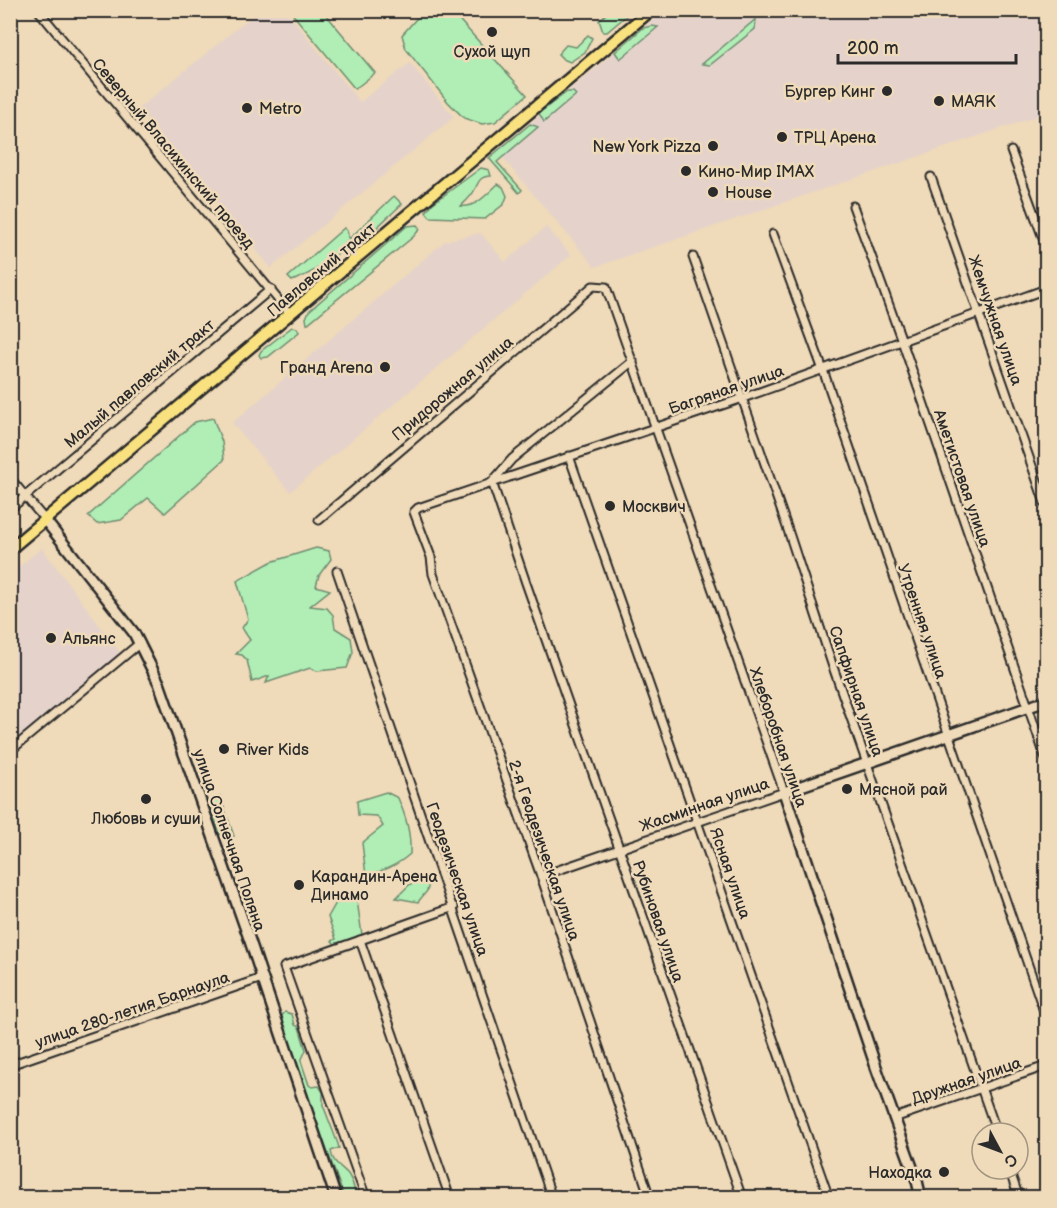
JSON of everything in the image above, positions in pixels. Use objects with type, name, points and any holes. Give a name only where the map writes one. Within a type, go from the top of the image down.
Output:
[{"type":"main road","name":"Павловский тракт","points":[[10,549],[651,10]]},
{"type":"street","name":"Северный Власихинский проезд","points":[[38,10],[290,314]]},
{"type":"street","points":[[1011,150],[1047,246]]},
{"type":"street","name":"Жемчужная улица","points":[[931,177],[1047,506]]},
{"type":"street","name":"Аметистовая улица","points":[[853,206],[1047,759]]},
{"type":"street","name":"Утренняя улица","points":[[773,234],[823,370],[1047,1017]]},
{"type":"street","name":"Сапфирная улица","points":[[693,257],[832,664],[993,1121]]},
{"type":"street","name":"Придорожная улица","points":[[319,520],[592,286],[606,287]]},
{"type":"street","name":"Хлеборобная улица","points":[[606,287],[784,792],[828,930],[921,1197]]},
{"type":"street","name":"Багряная улица","points":[[414,512],[418,508],[743,398],[1047,289]]},
{"type":"street","name":"Малый павловский тракт","points":[[26,496],[271,290]]},
{"type":"street","points":[[492,482],[512,459],[633,361]]},
{"type":"street","name":"Ясная улица","points":[[569,456],[829,1197]]},
{"type":"street","points":[[10,478],[45,520]]},
{"type":"street","name":"Рубиновая улица","points":[[492,482],[742,1197]]},
{"type":"street","points":[[10,509],[26,496]]},
{"type":"street","name":"2-я Геодезическая улица","points":[[414,512],[430,557],[433,574],[541,876],[650,1197]]},
{"type":"street","name":"улица Солнечная Поляна","points":[[45,520],[140,643],[164,695],[336,1197]]},
{"type":"street","name":"Геодезическая улица","points":[[337,571],[552,1197]]},
{"type":"street","points":[[10,751],[140,643]]},
{"type":"street","name":"Жасминная улица","points":[[541,876],[1047,701]]},
{"type":"street","points":[[366,1197],[284,967],[454,907]]},
{"type":"street","points":[[360,940],[450,1197]]},
{"type":"street","name":"улица 280-летия Барнаула","points":[[10,1065],[262,978]]},
{"type":"street","name":"Дружная улица","points":[[894,1119],[1047,1066]]},
{"type":"street","points":[[1013,1181],[1019,1197]]},
{"type":"shaded area","points":[[285,10],[360,102],[410,63],[454,117],[271,268],[138,109],[258,11]]},
{"type":"shaded area","points":[[663,11],[1046,11],[1046,113],[595,267],[497,151]]},
{"type":"shaded area","points":[[546,227],[571,255],[290,492],[232,423],[445,241],[481,233],[505,262]]},
{"type":"shaded area","points":[[42,548],[121,654],[11,746],[11,573]]},
{"type":"green space","points":[[611,10],[632,11],[607,32],[603,32],[599,20]]},
{"type":"green space","points":[[290,11],[323,11],[375,73],[355,89]]},
{"type":"green space","points":[[423,11],[455,11],[453,13],[527,95],[495,122],[482,124],[464,118],[448,102],[406,49],[402,35]]},
{"type":"green space","points":[[756,19],[755,29],[710,65],[702,64]]},
{"type":"green space","points":[[658,27],[620,59],[615,52],[643,28]]},
{"type":"green space","points":[[588,35],[592,38],[585,52],[570,62],[558,54],[566,45],[576,47]]},
{"type":"green space","points":[[567,92],[573,92],[576,95],[544,122],[539,113]]},
{"type":"green space","points":[[530,124],[538,127],[497,162],[522,190],[519,193],[489,158]]},
{"type":"green space","points":[[481,168],[489,170],[491,176],[480,180],[461,206],[476,203],[498,184],[503,187],[507,196],[504,204],[485,219],[430,217],[426,212],[432,204]]},
{"type":"green space","points":[[394,196],[402,204],[361,242],[353,243],[348,240],[337,254],[323,265],[292,281],[288,277],[344,228],[349,239]]},
{"type":"green space","points":[[417,225],[420,229],[413,237],[307,324],[306,318],[309,311],[407,226]]},
{"type":"green space","points":[[292,327],[297,328],[299,332],[268,357],[261,358],[259,355],[261,351]]},
{"type":"green space","points":[[213,418],[222,442],[224,460],[165,513],[148,498],[121,520],[97,524],[88,516],[195,422]]},
{"type":"green space","points":[[316,548],[329,551],[331,559],[319,575],[316,586],[330,590],[310,606],[327,608],[333,615],[335,628],[351,638],[353,652],[347,668],[317,671],[310,668],[266,683],[269,676],[252,682],[247,660],[242,655],[236,654],[250,640],[242,628],[248,619],[237,581],[271,562]]},
{"type":"green space","points":[[386,792],[398,798],[401,805],[409,832],[410,854],[389,868],[366,875],[362,843],[383,826],[377,816],[358,815],[357,801]]},
{"type":"green space","points":[[220,796],[234,836],[226,839],[220,834],[210,805],[213,799]]},
{"type":"green space","points":[[425,876],[430,881],[427,891],[418,902],[396,898],[409,885]]},
{"type":"green space","points":[[354,892],[362,935],[335,944],[332,941],[336,939],[328,917],[340,896]]},
{"type":"green space","points":[[285,1012],[292,1014],[295,1025],[299,1027],[306,1050],[301,1061],[309,1085],[319,1086],[323,1092],[323,1105],[338,1144],[339,1148],[331,1151],[332,1155],[348,1174],[356,1197],[344,1197],[283,1029],[281,1017]]},
{"type":"place","name":"Сухой щуп","points":[[492,32]]},
{"type":"place","name":"Бургер Кинг","points":[[887,91]]},
{"type":"place","name":"МАЯК","points":[[939,101]]},
{"type":"place","name":"Metro","points":[[247,108]]},
{"type":"place","name":"ТРЦ Арена","points":[[782,137]]},
{"type":"place","name":"New York Pizza","points":[[713,146]]},
{"type":"place","name":"Кино-Мир IMAX","points":[[686,171]]},
{"type":"place","name":"House","points":[[713,192]]},
{"type":"place","name":"Гранд Arena","points":[[385,367]]},
{"type":"place","name":"Москвич","points":[[610,506]]},
{"type":"place","name":"Альянс","points":[[51,638]]},
{"type":"place","name":"River Kids","points":[[224,749]]},
{"type":"place","name":"Мясной рай","points":[[847,789]]},
{"type":"place","name":"Любовь и суши","points":[[146,799]]},
{"type":"place","name":"Карандин-Арена Динамо","points":[[299,885]]},
{"type":"place","name":"Находка","points":[[944,1172]]}]
